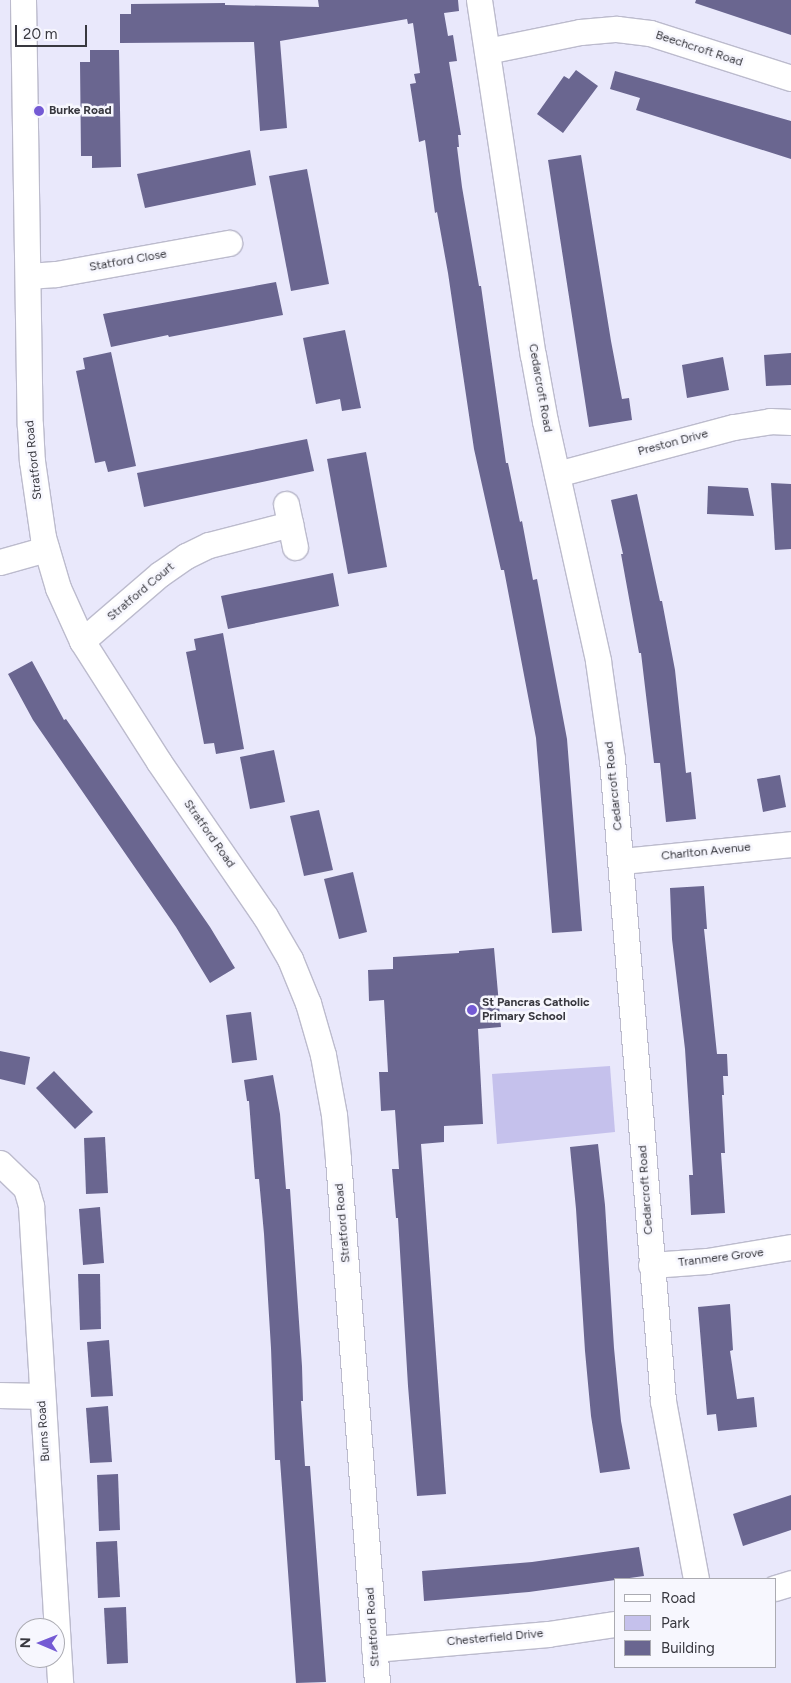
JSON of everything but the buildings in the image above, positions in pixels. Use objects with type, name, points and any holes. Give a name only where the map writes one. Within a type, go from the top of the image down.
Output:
[{"type":"street","name":"Stratford Road","points":[[23,0],[30,425],[32,460],[46,549],[58,588],[82,641],[159,762],[265,916],[290,958],[308,1003],[323,1055],[336,1141],[377,1683]]},
{"type":"street","name":"Cedarcroft Road","points":[[479,0],[533,355],[598,661],[612,759],[622,861],[651,1266],[663,1401],[696,1578]]},
{"type":"street","name":"Beechcroft Road","points":[[487,51],[580,32],[617,29],[650,33],[791,78]]},
{"type":"street","name":"Statford Close","points":[[28,276],[56,274],[229,243]]},
{"type":"street","name":"Preston Drive","points":[[557,474],[734,427],[770,421],[791,422]]},
{"type":"street","name":"Stratford Court","points":[[82,641],[160,574],[186,556],[209,545],[290,525]]},
{"type":"street","points":[[0,562],[46,549]]},
{"type":"street","name":"Charlton Avenue","points":[[622,861],[791,844]]},
{"type":"street","name":"Burns Road","points":[[0,1163],[26,1188],[31,1206],[60,1683]]},
{"type":"street","name":"Tranmere Grove","points":[[651,1266],[706,1262],[791,1247]]},
{"type":"street","points":[[0,1395],[42,1396]]},
{"type":"street","points":[[776,1588],[791,1583]]},
{"type":"street","name":"Chesterfield Drive","points":[[374,1649],[548,1634],[614,1624]]},
{"type":"green space","points":[[610,1066],[615,1132],[497,1144],[492,1074]]},
{"type":"place","name":"Burke Road","points":[[39,111]]},
{"type":"place","name":"St Pancras Catholic Primary School","points":[[472,1010]]}]
